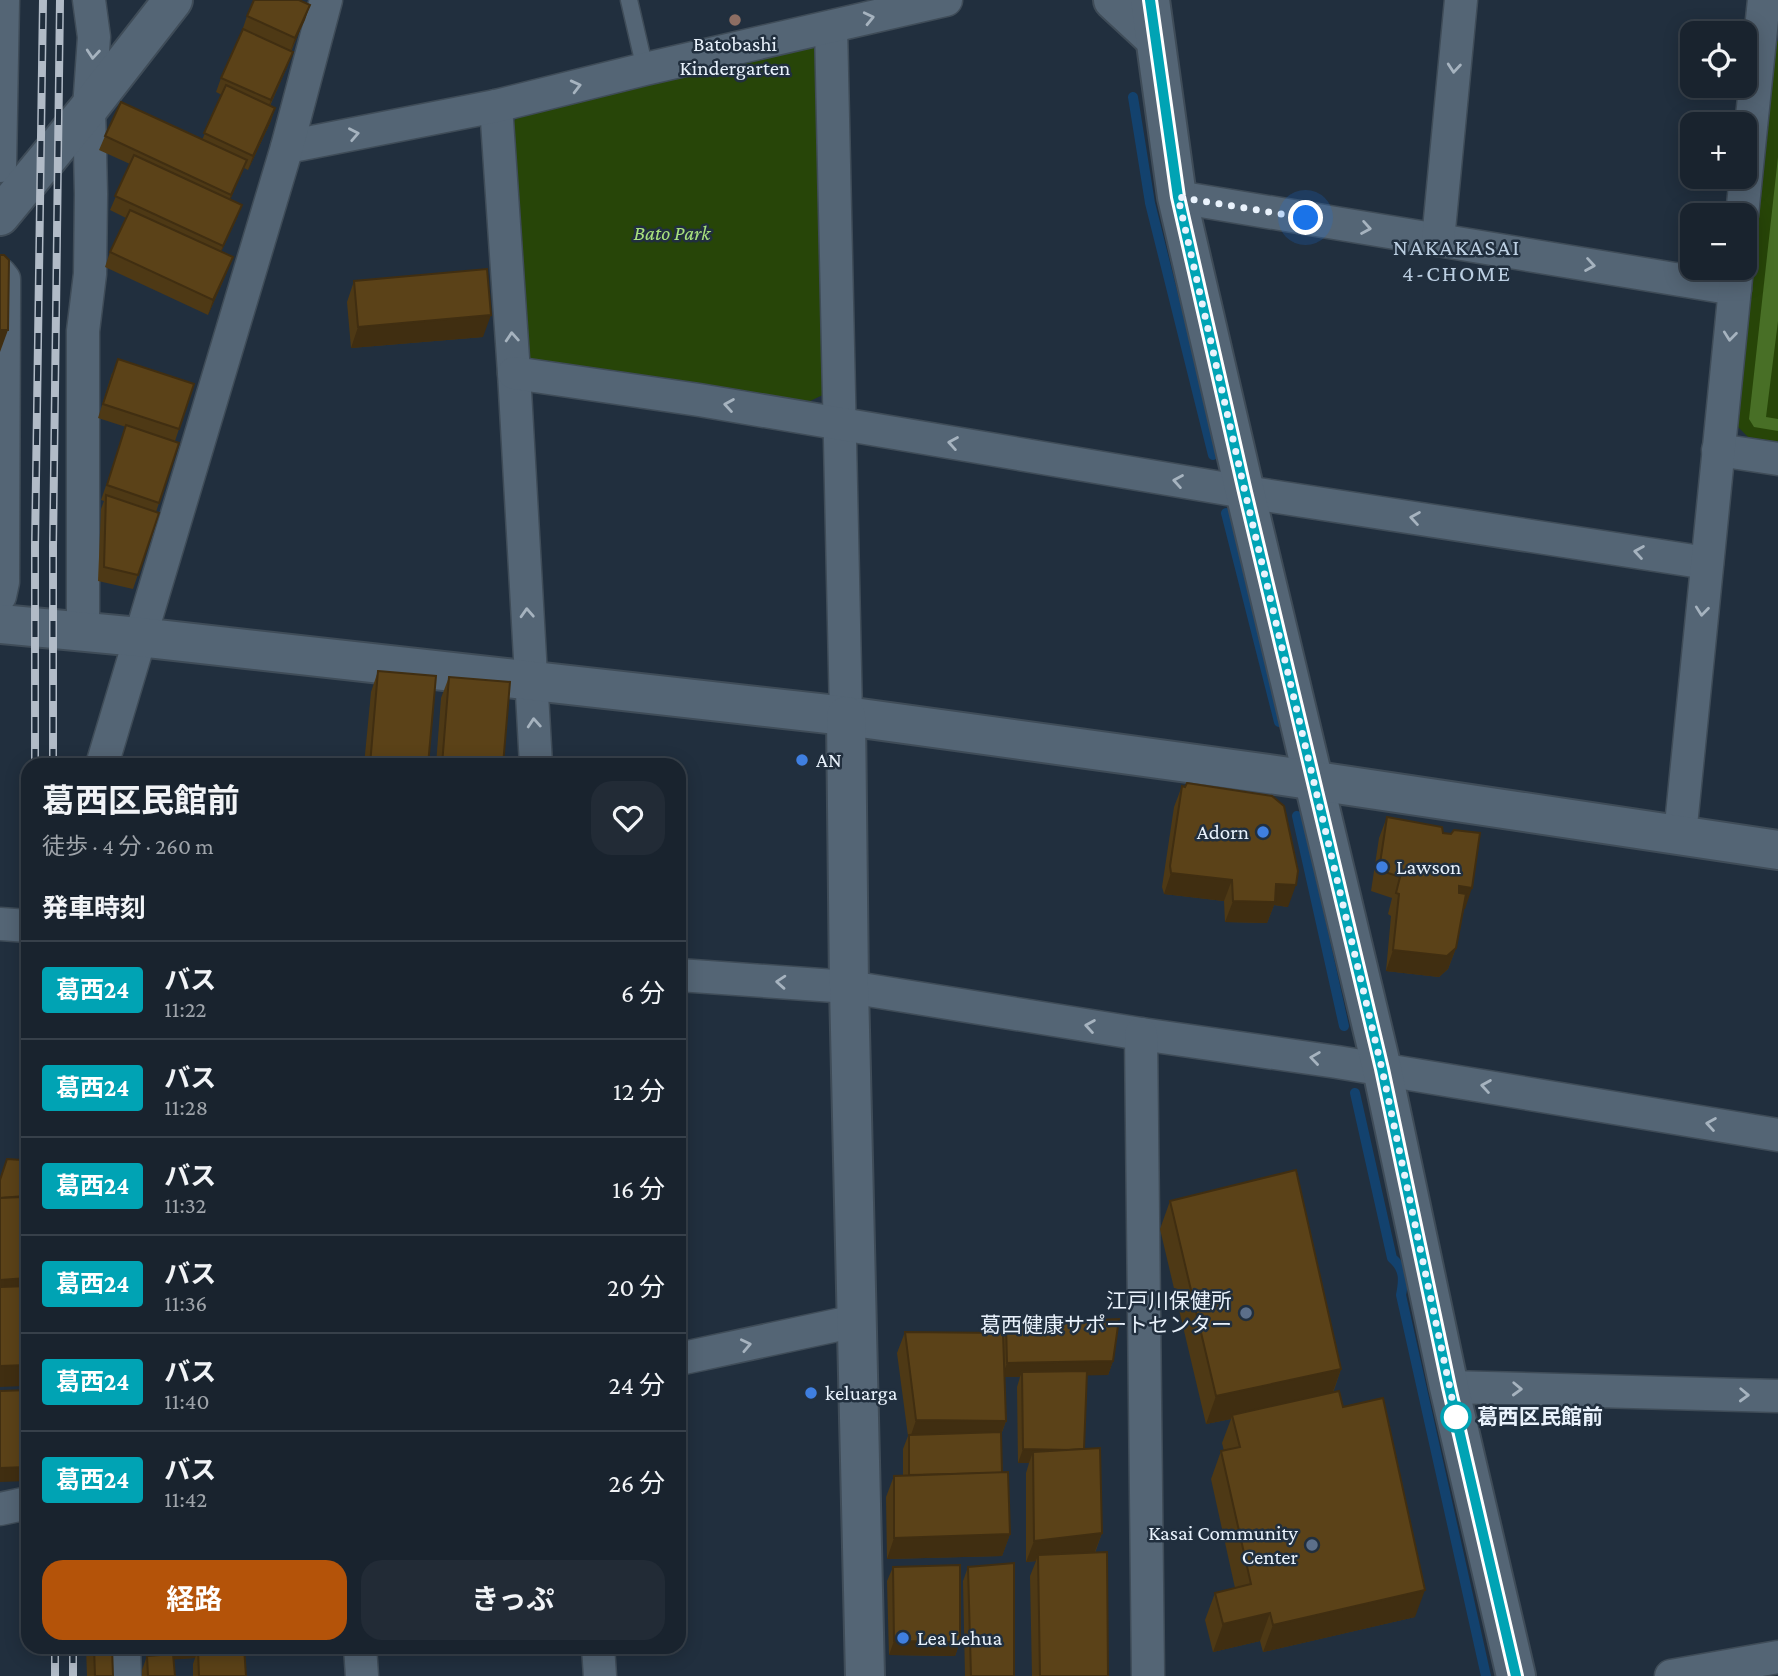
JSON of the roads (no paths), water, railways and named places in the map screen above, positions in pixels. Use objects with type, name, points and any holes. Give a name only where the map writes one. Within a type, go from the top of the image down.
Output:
[{"type":"street","points":[[3,0],[4,188]]},
{"type":"street","points":[[83,631],[83,331],[90,274],[89,108],[94,37],[89,0]]},
{"type":"street","points":[[4,188],[89,108],[173,0]]},
{"type":"street","points":[[104,758],[287,147],[326,0]]},
{"type":"street","points":[[287,147],[496,106],[946,0]]},
{"type":"street","points":[[1113,0],[1154,38]]},
{"type":"street","points":[[1150,0],[1178,197],[1382,1069],[1449,1387],[1516,1676]]},
{"type":"street","points":[[1438,240],[1461,0]]},
{"type":"street","points":[[1743,203],[1768,6]]},
{"type":"street","points":[[831,27],[865,1676]]},
{"type":"street","points":[[496,106],[536,758]]},
{"type":"street","points":[[1178,197],[1438,240],[1680,271]]},
{"type":"street","points":[[0,274],[4,279],[4,322],[3,582],[0,596]]},
{"type":"street","points":[[1680,835],[1736,280]]},
{"type":"street","points":[[514,373],[699,400],[1245,492],[1707,563]]},
{"type":"street","points":[[1718,450],[1778,460]]},
{"type":"street","points":[[0,624],[139,637],[846,716],[1778,849]]},
{"type":"street","points":[[0,924],[21,926]]},
{"type":"street","points":[[686,975],[849,987],[1382,1069],[1778,1135]]},
{"type":"street","points":[[1141,1034],[1148,1676]]},
{"type":"street","points":[[686,1357],[856,1321]]},
{"type":"street","points":[[1449,1387],[1778,1396]]},
{"type":"street","points":[[0,1509],[21,1504]]},
{"type":"street","points":[[124,1654],[125,1676]]},
{"type":"street","points":[[360,1654],[362,1676]]},
{"type":"street","points":[[598,1654],[600,1676]]},
{"type":"street","points":[[1671,1676],[1778,1657]]},
{"type":"lane","points":[[629,0],[645,69]]},
{"type":"waterway","points":[[1133,97],[1150,203],[1213,455]]},
{"type":"waterway","points":[[1226,513],[1279,722]]},
{"type":"waterway","points":[[1297,816],[1344,1026]]},
{"type":"waterway","points":[[1355,1093],[1392,1258],[1402,1275],[1401,1295],[1486,1676]]},
{"type":"railway","points":[[35,758],[35,546],[43,0]]},
{"type":"railway","points":[[53,758],[60,0]]},
{"type":"railway","points":[[55,1654],[55,1676]]},
{"type":"railway","points":[[73,1654],[73,1676]]},
{"type":"place","name":"Batobashi Kindergarten","points":[[735,20]]},
{"type":"place","name":"AN","points":[[802,760]]},
{"type":"place","name":"Adorn","points":[[1263,832]]},
{"type":"place","name":"Lawson","points":[[1382,867]]},
{"type":"place","name":"江戸川保健所 葛西健康サポートセンター","points":[[1246,1313]]},
{"type":"place","name":"keluarga","points":[[811,1393]]},
{"type":"place","name":"葛西区民館前","points":[[1456,1417]]},
{"type":"place","name":"Kasai Community Center","points":[[1312,1545]]},
{"type":"place","name":"Lea Lehua","points":[[903,1638]]},
{"type":"district","name":"NAKAKASAI 4-CHOME","points":[[1457,260]]},
{"type":"park label","name":"Bato Park","points":[[672,233]]}]
